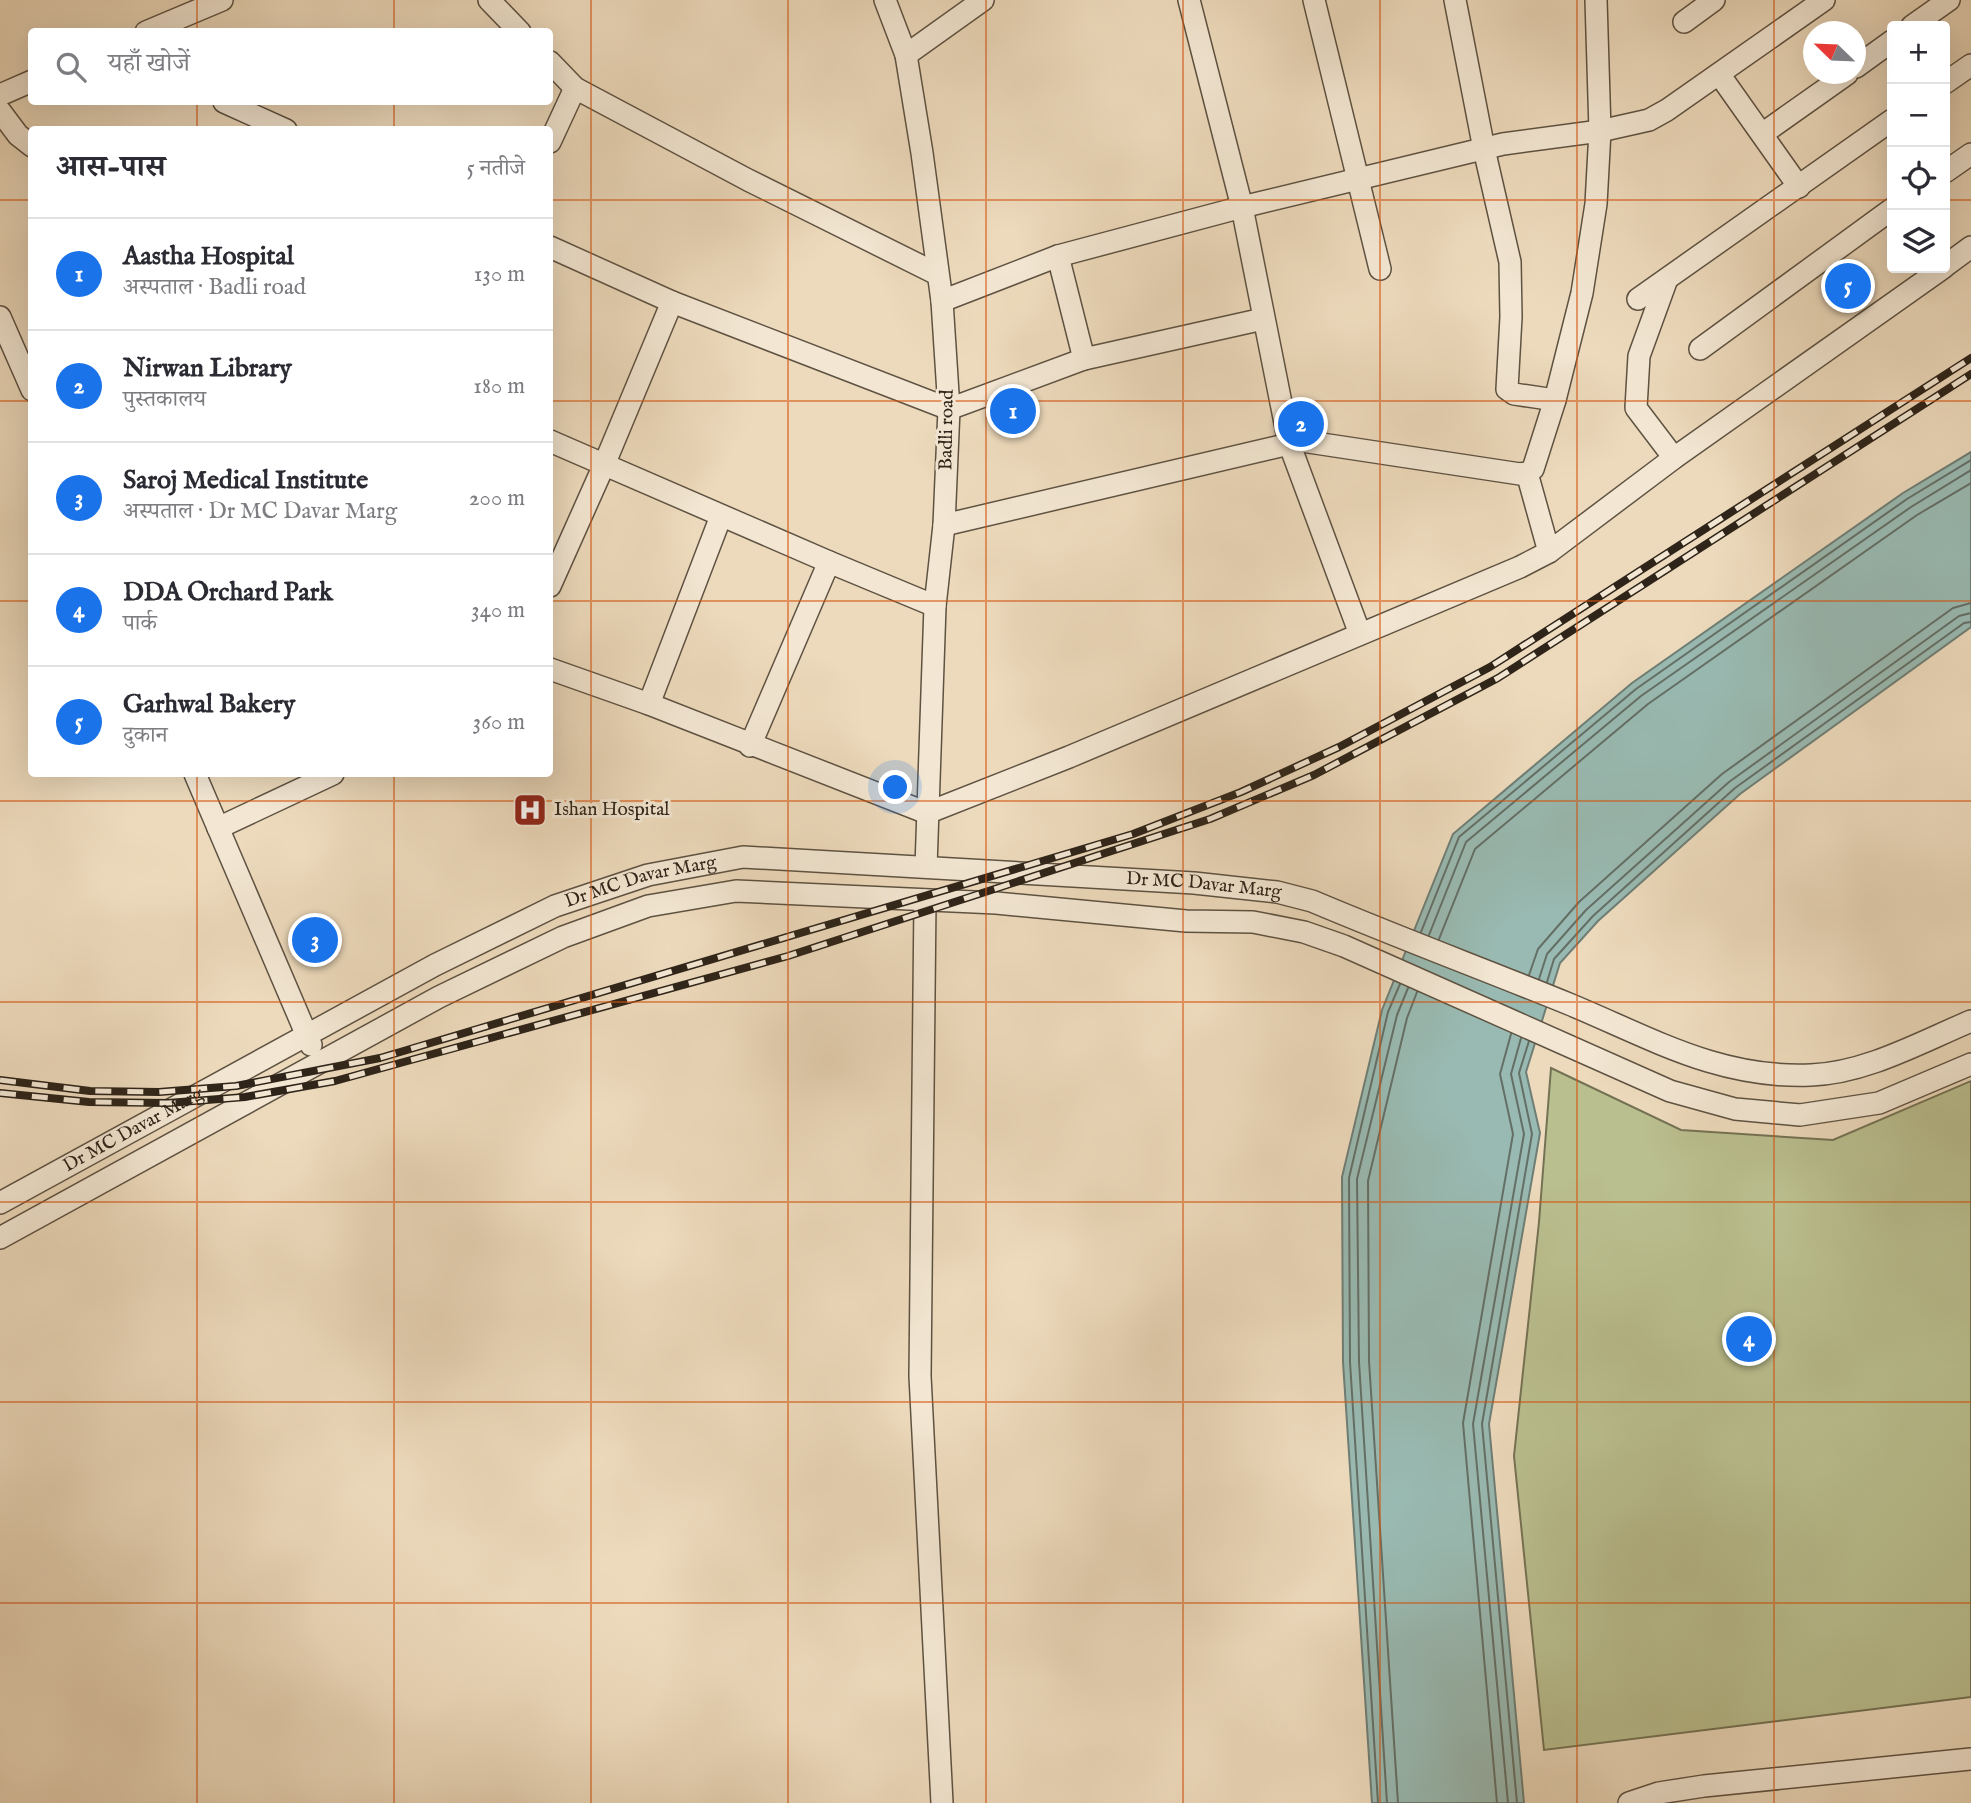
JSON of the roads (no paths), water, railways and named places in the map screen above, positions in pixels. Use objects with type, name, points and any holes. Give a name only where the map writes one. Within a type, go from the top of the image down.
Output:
[{"type":"street","points":[[156,28],[222,0]]},
{"type":"street","points":[[489,0],[516,28]]},
{"type":"street","name":"Badli road","points":[[884,0],[906,55],[922,153],[942,301],[949,409],[944,525],[935,606],[926,867]]},
{"type":"street","points":[[906,55],[984,0]]},
{"type":"street","points":[[1189,0],[1242,207],[1289,443],[1360,634]]},
{"type":"street","points":[[1314,0],[1380,269]]},
{"type":"street","points":[[1455,0],[1483,149],[1510,262],[1511,317],[1507,389],[1514,394],[1555,400]]},
{"type":"street","points":[[944,525],[1289,443],[1316,442],[1527,473],[1536,464],[1555,400],[1582,293],[1595,204],[1600,131],[1596,0]]},
{"type":"street","points":[[1684,22],[1714,0]]},
{"type":"street","points":[[942,301],[1058,256],[1242,207],[1483,149],[1600,131],[1657,117],[1824,0]]},
{"type":"street","points":[[1919,21],[1949,0]]},
{"type":"street","points":[[1866,60],[1887,45]]},
{"type":"street","points":[[553,65],[575,88],[747,180],[937,274]]},
{"type":"street","points":[[1950,80],[1971,65]]},
{"type":"street","points":[[1720,74],[1799,187]]},
{"type":"street","points":[[0,95],[28,83]]},
{"type":"street","points":[[1762,134],[1833,84]]},
{"type":"street","points":[[553,136],[575,88]]},
{"type":"street","points":[[231,105],[277,126]]},
{"type":"street","points":[[0,111],[18,135],[28,143]]},
{"type":"street","points":[[1638,299],[1887,124]]},
{"type":"street","points":[[1950,169],[1971,154]]},
{"type":"street","points":[[1700,349],[1891,210]]},
{"type":"street","points":[[1950,263],[1971,247]]},
{"type":"street","points":[[553,248],[673,302],[949,409],[1084,359],[1263,319]]},
{"type":"street","points":[[1058,256],[1084,359]]},
{"type":"street","points":[[553,669],[927,813],[1082,752],[1520,567],[1549,552],[1674,458],[1936,273]]},
{"type":"street","points":[[1667,279],[1639,356],[1636,408],[1674,458]]},
{"type":"street","points":[[556,553],[604,465],[673,302]]},
{"type":"street","points":[[0,317],[28,381]]},
{"type":"street","points":[[553,442],[935,606]]},
{"type":"street","points":[[1527,473],[1549,552]]},
{"type":"street","points":[[649,705],[721,516]]},
{"type":"street","points":[[750,746],[829,562]]},
{"type":"street","points":[[196,777],[318,1063]]},
{"type":"street","points":[[218,828],[327,777]]},
{"type":"street","name":"Dr MC Davar Marg","points":[[0,1203],[435,965],[555,906],[648,875],[743,857],[1211,885],[1276,892],[1312,901],[1571,1005],[1693,1058],[1742,1071],[1812,1075],[1871,1064],[1971,1021]]},
{"type":"street","points":[[1206,921],[1211,885]]},
{"type":"street","points":[[0,1238],[439,997],[563,937],[648,906],[736,891],[996,903],[1206,921],[1253,922],[1304,932],[1343,946],[1670,1091],[1735,1109],[1800,1115],[1879,1103],[1971,1065]]},
{"type":"street","points":[[925,900],[920,1376],[942,1803]]},
{"type":"street","points":[[1629,1803],[1659,1793],[1704,1786],[1971,1759]]},
{"type":"water","points":[[1971,452],[1971,627],[1740,794],[1598,921],[1560,963],[1526,1072],[1540,1133],[1489,1424],[1524,1803],[1372,1803],[1343,1362],[1342,1177],[1382,1010],[1453,834],[1632,683],[1903,493]]},
{"type":"railway","points":[[0,1080],[90,1091],[159,1092],[236,1086],[380,1058],[1133,834],[1241,792],[1339,747],[1490,667],[1971,358]]},
{"type":"railway","points":[[0,1093],[89,1102],[168,1103],[245,1097],[335,1081],[788,956],[1210,819],[1314,775],[1498,678],[1971,374]]},
{"type":"place","name":"Garhwal Bakery","points":[[1848,286]]},
{"type":"place","name":"Aastha Hospital","points":[[1013,411]]},
{"type":"place","name":"Nirwan Library","points":[[1301,424]]},
{"type":"place","name":"Ishan Hospital","points":[[530,810]]},
{"type":"place","name":"Saroj Medical Institute","points":[[315,940]]},
{"type":"place","name":"DDA Orchard Park","points":[[1749,1339]]}]
